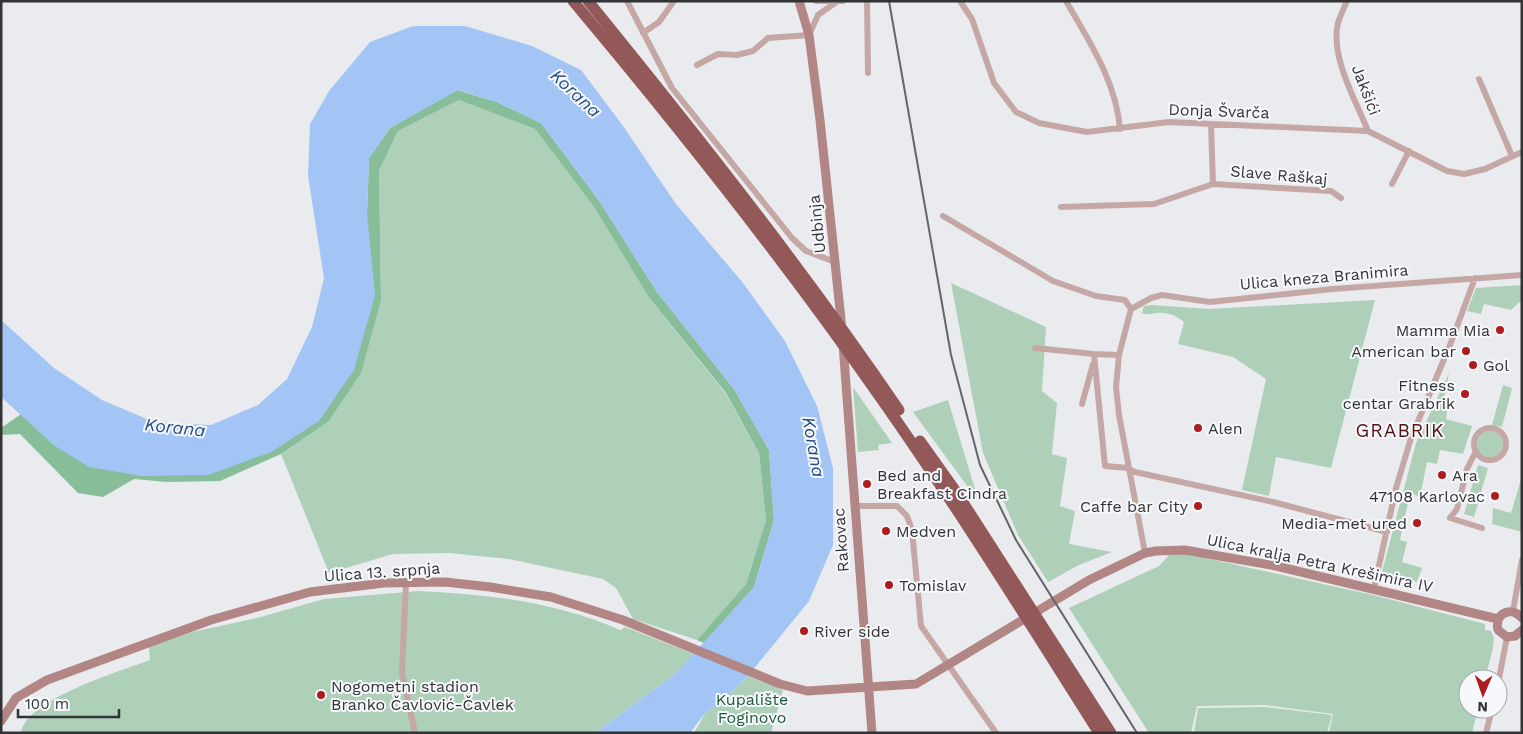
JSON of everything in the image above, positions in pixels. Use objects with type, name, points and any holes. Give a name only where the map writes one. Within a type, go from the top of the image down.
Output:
[{"type":"highway","points":[[573,1],[712,162]]},
{"type":"highway","points":[[588,1],[712,162],[880,396],[1111,733]]},
{"type":"highway","points":[[1044,636],[1099,733]]},
{"type":"street","name":"Udbinja","points":[[627,1],[672,88],[792,238],[806,251],[836,262],[827,171],[809,35],[799,1]]},
{"type":"street","points":[[643,33],[659,22],[674,1]]},
{"type":"street","points":[[816,1],[835,3],[843,1]]},
{"type":"street","points":[[867,1],[868,73]]},
{"type":"street","name":"Donja Švarča","points":[[960,1],[972,19],[994,83],[1016,112],[1027,119],[1055,127],[1087,132],[1169,122],[1368,131],[1447,172],[1464,174],[1486,169],[1522,152]]},
{"type":"street","points":[[1066,1],[1106,72],[1118,107],[1120,128]]},
{"type":"street","name":"Jakšići","points":[[1347,1],[1338,24],[1337,36],[1342,72],[1368,131]]},
{"type":"street","points":[[697,66],[718,54],[737,55],[753,51],[768,38],[809,35],[818,15],[835,3]]},
{"type":"street","points":[[1479,79],[1512,156]]},
{"type":"street","name":"Slave Raškaj","points":[[1211,124],[1213,184]]},
{"type":"street","points":[[1392,184],[1409,151]]},
{"type":"street","name":"Slave Raškaj","points":[[1061,208],[1154,204],[1213,184],[1331,191],[1341,198]]},
{"type":"street","points":[[944,216],[1053,281],[1096,296],[1125,300],[1131,309],[1119,355],[1117,397],[1128,468],[1145,553]]},
{"type":"street","name":"Rakovac","points":[[836,262],[872,733]]},
{"type":"street","name":"Ulica kneza Branimira","points":[[1131,309],[1151,298],[1162,295],[1210,302],[1522,275]]},
{"type":"street","points":[[1374,588],[1411,438],[1450,345],[1475,278]]},
{"type":"street","points":[[1035,348],[1094,357],[1119,355]]},
{"type":"street","points":[[1094,357],[1105,466],[1128,468],[1136,472],[1273,502],[1387,532]]},
{"type":"street","points":[[1082,404],[1094,357]]},
{"type":"street","points":[[1476,451],[1483,458],[1497,458],[1505,447],[1505,438],[1493,428],[1483,430],[1475,440],[1476,451],[1467,469],[1457,509],[1450,518],[1482,528]]},
{"type":"street","points":[[854,506],[897,506],[907,516],[912,530],[921,626],[996,733]]},
{"type":"street","name":"Ulica kralja Petra Krešimira IV","points":[[869,688],[916,684],[1089,580],[1145,553],[1173,550],[1206,553],[1276,566],[1498,619]]},
{"type":"street","points":[[1513,611],[1522,560]]},
{"type":"street","points":[[406,582],[402,673],[415,733]]},
{"type":"street","name":"Ulica 13. srpnja","points":[[1,721],[16,698],[47,680],[223,616],[310,592],[406,582],[445,582],[519,591],[550,597],[633,624],[780,684],[807,691],[869,688]]},
{"type":"street","points":[[1522,618],[1513,611],[1504,612],[1498,619],[1498,630],[1507,637],[1515,636],[1522,630]]},
{"type":"street","points":[[1501,669],[1507,637]]},
{"type":"street","points":[[1486,733],[1490,719]]},
{"type":"green space","points":[[457,90],[497,102],[541,123],[600,202],[657,292],[734,389],[769,450],[774,520],[754,587],[704,643],[697,640],[746,584],[766,520],[759,453],[726,393],[648,296],[594,207],[535,129],[459,100],[398,131],[379,171],[381,300],[361,373],[328,422],[281,454],[220,481],[167,482],[134,479],[103,497],[78,493],[20,434],[1,435],[1,428],[21,414],[55,446],[271,452],[367,213],[369,158],[390,128]]},
{"type":"green space","points":[[459,100],[535,129],[594,207],[648,296],[726,394],[759,453],[766,520],[746,584],[697,640],[633,619],[616,588],[603,579],[509,559],[450,553],[393,554],[329,573],[281,454],[328,422],[381,300],[379,171],[398,131]]},
{"type":"green space","points":[[951,283],[1046,327],[1042,391],[1057,403],[1052,454],[1067,458],[1060,506],[1075,511],[1069,544],[1112,552],[1079,565],[1048,582],[1018,535],[983,453]]},
{"type":"green space","points":[[1522,285],[1522,300],[1511,310],[1484,304],[1481,314],[1467,311],[1476,288]]},
{"type":"green space","points":[[1375,300],[1331,468],[1276,457],[1269,496],[1242,490],[1266,379],[1233,357],[1178,344],[1184,322],[1178,318],[1165,313],[1142,313],[1144,306],[1152,305],[1209,309]]},
{"type":"green space","points":[[1449,373],[1444,397],[1449,398],[1446,419],[1472,426],[1463,454],[1440,450],[1437,464],[1427,462],[1420,497],[1410,493],[1400,540],[1407,542],[1402,562],[1422,568],[1417,582],[1382,572],[1416,443]]},
{"type":"green space","points":[[1503,385],[1512,388],[1502,427],[1492,425]]},
{"type":"green space","points":[[853,387],[892,443],[878,445],[879,450],[858,452]]},
{"type":"green space","points":[[948,400],[979,502],[913,412]]},
{"type":"green space","points":[[1490,431],[1499,435],[1503,444],[1499,453],[1490,457],[1481,453],[1477,444],[1481,435]]},
{"type":"green space","points":[[1478,465],[1488,468],[1474,517],[1464,514]]},
{"type":"green space","points":[[1522,476],[1522,532],[1492,524],[1493,508],[1511,513]]},
{"type":"green space","points":[[1173,551],[1373,595],[1485,624],[1485,630],[1491,631],[1494,638],[1488,669],[1458,669],[1458,719],[1476,719],[1472,733],[1329,733],[1333,714],[1265,705],[1197,706],[1191,733],[1149,733],[1069,608],[1159,566]]},
{"type":"green space","points":[[418,591],[496,597],[547,606],[596,620],[620,630],[625,627],[694,654],[675,674],[595,733],[21,733],[27,721],[39,709],[56,698],[98,679],[150,660],[149,647],[192,632],[257,618],[324,599]]},
{"type":"green space","name":"Kupalište Foginovo","points":[[748,676],[783,690],[771,733],[694,733],[706,712],[720,703]]},
{"type":"green space","points":[[1265,707],[1332,715],[1327,733],[1194,733],[1198,708]]},
{"type":"water","name":"Korana","points":[[413,26],[465,26],[532,46],[581,70],[623,126],[676,204],[743,283],[785,341],[817,406],[833,468],[833,545],[809,601],[748,676],[720,703],[706,712],[690,733],[595,733],[675,674],[754,587],[774,520],[769,450],[734,389],[657,292],[600,202],[541,123],[497,102],[458,90],[390,128],[369,158],[367,213],[375,295],[354,370],[319,421],[271,452],[208,475],[142,476],[89,467],[55,446],[1,397],[1,320],[54,368],[102,400],[154,422],[211,425],[258,405],[287,379],[312,327],[324,278],[308,176],[310,124],[329,91],[370,42]]},
{"type":"railway","points":[[889,1],[951,355],[980,465],[1016,540],[1137,733]]},
{"type":"place","name":"Mamma Mia","points":[[1500,330]]},
{"type":"place","name":"American bar","points":[[1466,351]]},
{"type":"place","name":"Gol","points":[[1473,365]]},
{"type":"place","name":"Fitness centar Grabrik","points":[[1465,394]]},
{"type":"place","name":"Alen","points":[[1198,428]]},
{"type":"place","name":"Ara","points":[[1442,475]]},
{"type":"place","name":"Bed and Breakfast Cindra","points":[[867,484]]},
{"type":"place","name":"47108 Karlovac","points":[[1495,496]]},
{"type":"place","name":"Caffe bar City","points":[[1198,506]]},
{"type":"place","name":"Media-met ured","points":[[1417,523]]},
{"type":"place","name":"Medven","points":[[886,531]]},
{"type":"place","name":"Tomislav","points":[[889,585]]},
{"type":"place","name":"River side","points":[[804,631]]},
{"type":"place","name":"Nogometni stadion Branko Čavlović-Čavlek","points":[[321,695]]},
{"type":"district","name":"GRABRIK","points":[[1400,430]]}]
